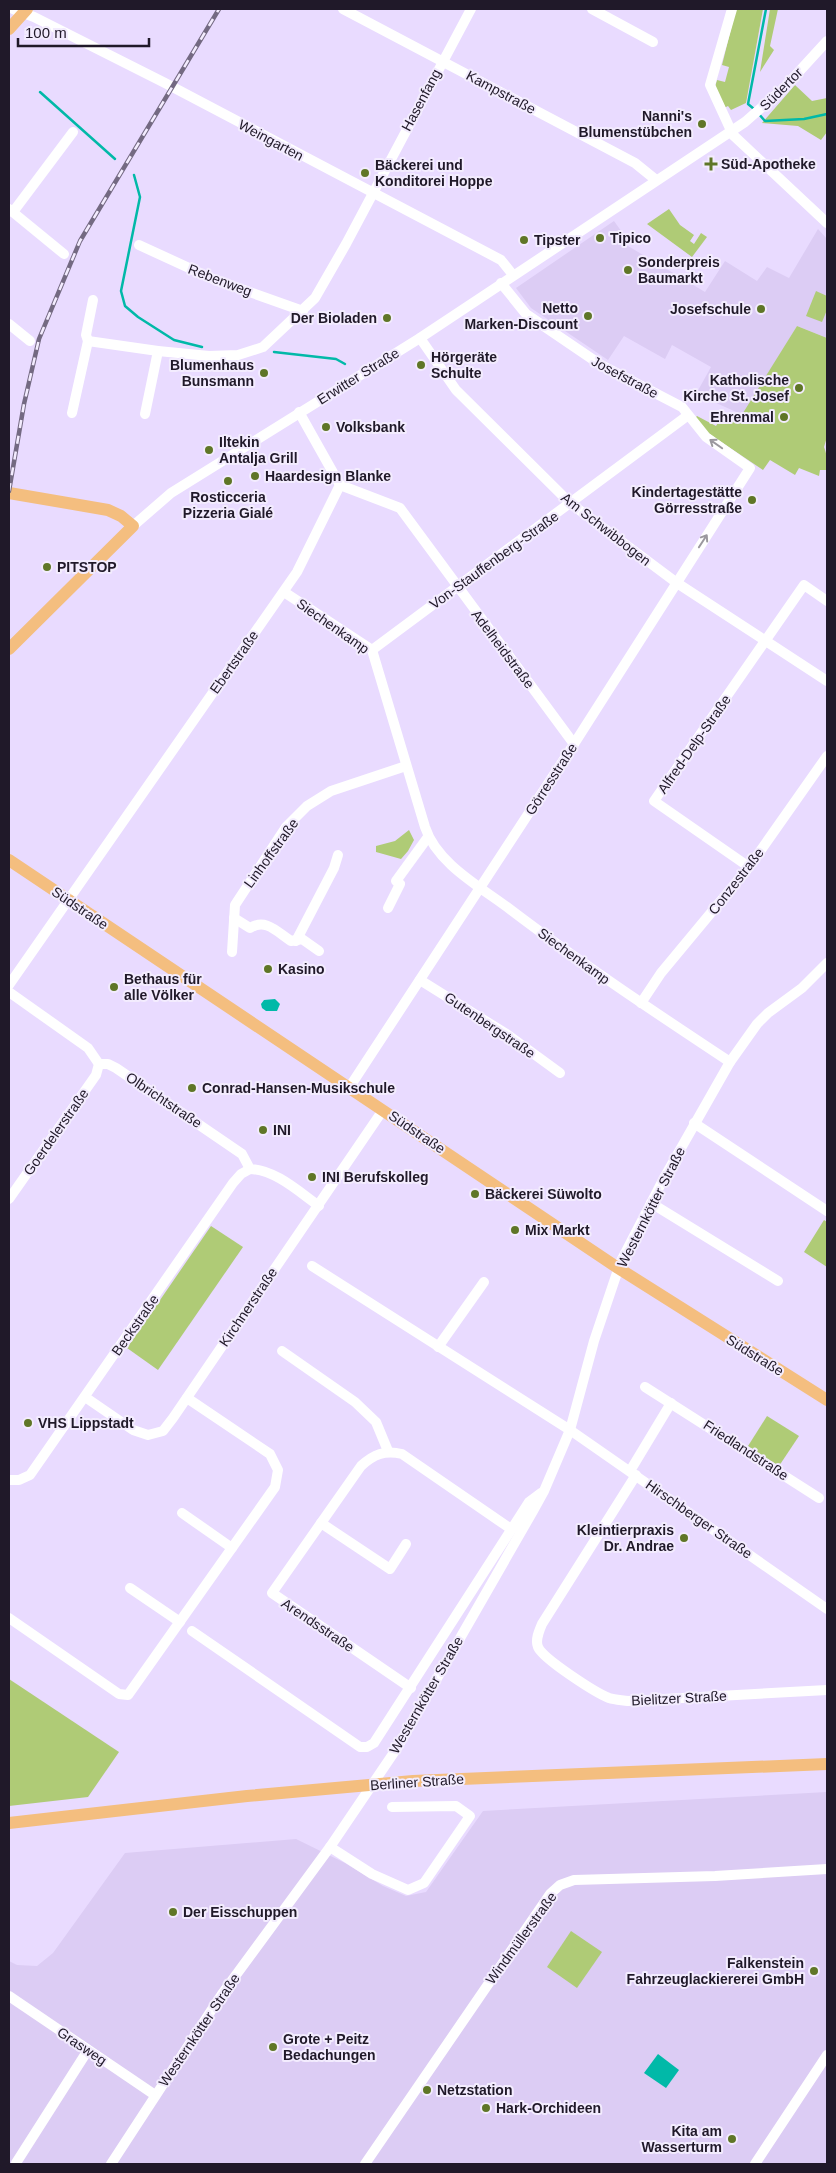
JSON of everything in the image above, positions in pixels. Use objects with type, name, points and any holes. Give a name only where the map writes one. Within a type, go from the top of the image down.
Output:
[{"type":"main road","points":[[9,29],[21,11]]},
{"type":"main road","points":[[9,493],[108,510],[121,516],[134,526]]},
{"type":"main road","name":"Erwitter Straße","points":[[9,649],[134,526]]},
{"type":"main road","name":"Südstraße","points":[[9,860],[618,1268],[827,1400]]},
{"type":"main road","name":"Berliner Straße","points":[[9,1823],[247,1796],[413,1781],[827,1764]]},
{"type":"street","name":"Kampstraße","points":[[343,9],[635,163],[656,180]]},
{"type":"street","name":"Hasenfang","points":[[88,341],[209,356],[238,355],[263,347],[315,298],[471,9]]},
{"type":"street","points":[[592,9],[653,42]]},
{"type":"street","points":[[732,9],[710,85],[731,132],[827,223]]},
{"type":"street","name":"Weingarten","points":[[21,11],[165,83],[501,260],[513,275]]},
{"type":"street","name":"Südertor","points":[[731,132],[759,112],[827,41]]},
{"type":"street","points":[[64,254],[11,210],[73,132]]},
{"type":"street","name":"Erwitter Straße","points":[[134,526],[171,493],[420,338],[731,132]]},
{"type":"street","name":"Rebenweg","points":[[139,245],[213,279],[303,311]]},
{"type":"street","name":"Josefstraße","points":[[501,283],[526,314],[600,365],[682,407],[706,437],[750,468]]},
{"type":"street","points":[[72,413],[88,341],[86,335],[93,300]]},
{"type":"street","points":[[9,325],[30,341]]},
{"type":"street","name":"Am Schwibbogen","points":[[420,338],[456,390],[570,503],[677,582],[827,681]]},
{"type":"street","points":[[145,414],[158,351]]},
{"type":"street","points":[[299,412],[340,485]]},
{"type":"street","name":"Von-Stauffenberg-Straße","points":[[372,650],[688,416]]},
{"type":"street","name":"Görresstraße","points":[[350,1088],[574,744],[750,468]]},
{"type":"street","name":"Adelheidstraße","points":[[340,485],[400,508],[574,744]]},
{"type":"street","name":"Ebertstraße","points":[[9,985],[284,592],[297,572],[340,485]]},
{"type":"street","points":[[765,641],[804,586],[827,601]]},
{"type":"street","name":"Siechenkamp","points":[[284,592],[372,650],[428,837],[455,867],[559,946],[730,1062]]},
{"type":"street","name":"Alfred-Delp-Straße","points":[[749,867],[654,801],[765,641]]},
{"type":"street","name":"Conzestraße","points":[[641,1003],[661,973],[749,867],[827,756]]},
{"type":"street","name":"Linhoffstraße","points":[[232,952],[236,904],[242,892],[286,827],[307,806],[331,791],[406,766]]},
{"type":"street","points":[[388,908],[400,884],[396,881],[428,837]]},
{"type":"street","points":[[296,941],[334,868],[338,855]]},
{"type":"street","points":[[234,918],[250,928],[256,924],[264,923],[290,941],[302,939],[320,951]]},
{"type":"street","name":"Westernkötter Straße","points":[[111,2164],[227,1986],[330,1847],[396,1748],[544,1491],[570,1430],[594,1341],[618,1268],[694,1123],[730,1062],[757,1024],[771,1010],[802,988],[827,963]]},
{"type":"street","name":"Gutenbergstraße","points":[[420,980],[508,1035],[560,1072]]},
{"type":"street","points":[[9,992],[88,1048],[99,1064]]},
{"type":"street","name":"Olbrichtstraße","points":[[99,1064],[108,1064],[116,1068],[211,1132],[242,1154],[250,1169]]},
{"type":"street","name":"Goerdelerstraße","points":[[9,1199],[96,1076],[99,1064]]},
{"type":"street","name":"Kirchnerstraße","points":[[85,1397],[133,1430],[148,1436],[163,1430],[319,1206],[383,1110]]},
{"type":"street","points":[[694,1123],[827,1211]]},
{"type":"street","points":[[250,1169],[261,1169],[270,1173],[319,1206]]},
{"type":"street","name":"Beckstraße","points":[[14,1480],[30,1475],[234,1183],[242,1174],[250,1169]]},
{"type":"street","points":[[651,1203],[778,1282]]},
{"type":"street","name":"Hirschberger Straße","points":[[312,1266],[570,1430],[827,1609]]},
{"type":"street","points":[[438,1347],[484,1282]]},
{"type":"street","points":[[282,1351],[356,1402],[376,1422],[388,1451],[402,1454],[511,1529]]},
{"type":"street","name":"Friedlandstraße","points":[[645,1387],[819,1498]]},
{"type":"street","points":[[9,1618],[119,1694],[128,1695],[275,1487],[278,1470],[270,1454],[187,1398]]},
{"type":"street","points":[[633,1473],[671,1403]]},
{"type":"street","name":"Arendsstraße","points":[[388,1451],[371,1457],[361,1466],[272,1593],[410,1688]]},
{"type":"street","name":"Bielitzer Straße","points":[[633,1473],[542,1624],[538,1634],[538,1646],[545,1656],[598,1693],[610,1698],[628,1701],[827,1690]]},
{"type":"street","name":"Westernkötter Straße","points":[[192,1632],[360,1747],[367,1747],[374,1743],[529,1502],[544,1491]]},
{"type":"street","points":[[182,1514],[232,1548]]},
{"type":"street","points":[[320,1523],[390,1569],[406,1544]]},
{"type":"street","points":[[130,1588],[180,1622]]},
{"type":"street","points":[[330,1847],[372,1874],[408,1890],[424,1883],[470,1816],[456,1806],[392,1806]]},
{"type":"street","name":"Windmüllerstraße","points":[[365,2164],[538,1910],[550,1894],[560,1885],[574,1880],[715,1876],[827,1868]]},
{"type":"street","name":"Grasweg","points":[[9,1996],[155,2095]]},
{"type":"street","points":[[14,2162],[88,2050]]},
{"type":"street","points":[[754,2164],[827,2055]]},
{"type":"shaded area","points":[[736,9],[763,9],[746,103],[731,110],[728,106],[724,108],[715,87],[717,80],[725,82],[729,67],[722,65]]},
{"type":"shaded area","points":[[770,9],[778,9],[770,46],[774,50],[760,72]]},
{"type":"shaded area","points":[[795,85],[812,101],[827,98],[827,132],[821,140],[798,126],[762,123]]},
{"type":"shaded area","points":[[669,209],[680,225],[694,235],[690,241],[694,244],[701,233],[707,237],[692,257],[647,224]]},
{"type":"shaded area","points":[[614,221],[624,235],[618,240],[705,292],[725,261],[757,281],[767,267],[789,278],[818,229],[827,239],[827,338],[797,326],[743,415],[696,394],[711,367],[672,345],[665,359],[624,336],[608,360],[531,308],[516,288]]},
{"type":"shaded area","points":[[816,291],[827,296],[827,310],[822,322],[806,316]]},
{"type":"shaded area","points":[[797,326],[827,338],[827,437],[824,447],[827,464],[826,470],[820,470],[819,476],[799,468],[795,475],[770,460],[763,470],[705,431],[695,418],[697,416],[716,426],[722,416],[734,422],[738,421]]},
{"type":"shaded area","points":[[409,830],[414,840],[401,859],[376,852],[376,846],[395,841]]},
{"type":"shaded area","points":[[275,999],[280,1004],[277,1011],[266,1011],[262,1008],[261,1004],[264,1000]]},
{"type":"shaded area","points":[[824,1220],[827,1222],[827,1267],[804,1252]]},
{"type":"shaded area","points":[[211,1226],[243,1247],[158,1370],[127,1348]]},
{"type":"shaded area","points":[[767,1416],[799,1436],[779,1466],[748,1446]]},
{"type":"shaded area","points":[[9,1679],[119,1752],[88,1797],[9,1806]]},
{"type":"shaded area","points":[[827,1792],[827,2164],[9,2164],[9,1961],[17,1965],[37,1966],[53,1953],[125,1853],[296,1839],[345,1863],[383,1886],[406,1896],[426,1892],[483,1811]]},
{"type":"shaded area","points":[[571,1931],[602,1952],[577,1988],[547,1967]]},
{"type":"shaded area","points":[[658,2054],[679,2070],[666,2088],[644,2073]]},
{"type":"waterway","points":[[754,109],[748,104],[766,9]]},
{"type":"waterway","points":[[40,92],[115,159]]},
{"type":"waterway","points":[[758,113],[765,121],[804,119],[827,114]]},
{"type":"waterway","points":[[134,175],[140,197],[121,291],[125,306],[138,317],[174,340],[202,347]]},
{"type":"waterway","points":[[274,352],[336,359],[345,364]]},
{"type":"railway","points":[[9,491],[24,404],[39,339],[80,241],[219,9]]},
{"type":"place","name":"Nanni's Blumenstübchen","points":[[702,124]]},
{"type":"place","name":"Süd-Apotheke","points":[[711,164]]},
{"type":"place","name":"Bäckerei und Konditorei Hoppe","points":[[365,173]]},
{"type":"place","name":"Tipico","points":[[600,238]]},
{"type":"place","name":"Tipster","points":[[524,240]]},
{"type":"place","name":"Sonderpreis Baumarkt","points":[[628,270]]},
{"type":"place","name":"Josefschule","points":[[761,309]]},
{"type":"place","name":"Netto Marken-Discount","points":[[588,316]]},
{"type":"place","name":"Der Bioladen","points":[[387,318]]},
{"type":"place","name":"Hörgeräte Schulte","points":[[421,365]]},
{"type":"place","name":"Blumenhaus Bunsmann","points":[[264,373]]},
{"type":"place","name":"Katholische Kirche St. Josef","points":[[799,388]]},
{"type":"place","name":"Ehrenmal","points":[[784,417]]},
{"type":"place","name":"Volksbank","points":[[326,427]]},
{"type":"place","name":"Iltekin Antalja Grill","points":[[209,450]]},
{"type":"place","name":"Haardesign Blanke","points":[[255,476]]},
{"type":"place","name":"Rosticceria Pizzeria Gialé","points":[[228,481]]},
{"type":"place","name":"Kindertagestätte Görresstraße","points":[[752,500]]},
{"type":"place","name":"PITSTOP","points":[[47,567]]},
{"type":"place","name":"Kasino","points":[[268,969]]},
{"type":"place","name":"Bethaus für alle Völker","points":[[114,987]]},
{"type":"place","name":"Conrad-Hansen-Musikschule","points":[[192,1088]]},
{"type":"place","name":"INI","points":[[263,1130]]},
{"type":"place","name":"INI Berufskolleg","points":[[312,1177]]},
{"type":"place","name":"Bäckerei Süwolto","points":[[475,1194]]},
{"type":"place","name":"Mix Markt","points":[[515,1230]]},
{"type":"place","name":"VHS Lippstadt","points":[[28,1423]]},
{"type":"place","name":"Kleintierpraxis Dr. Andrae","points":[[684,1538]]},
{"type":"place","name":"Der Eisschuppen","points":[[173,1912]]},
{"type":"place","name":"Falkenstein Fahrzeuglackiererei GmbH","points":[[814,1971]]},
{"type":"place","name":"Grote + Peitz Bedachungen","points":[[273,2047]]},
{"type":"place","name":"Netzstation","points":[[427,2090]]},
{"type":"place","name":"Hark-Orchideen","points":[[486,2108]]},
{"type":"place","name":"Kita am Wasserturm","points":[[732,2139]]}]
